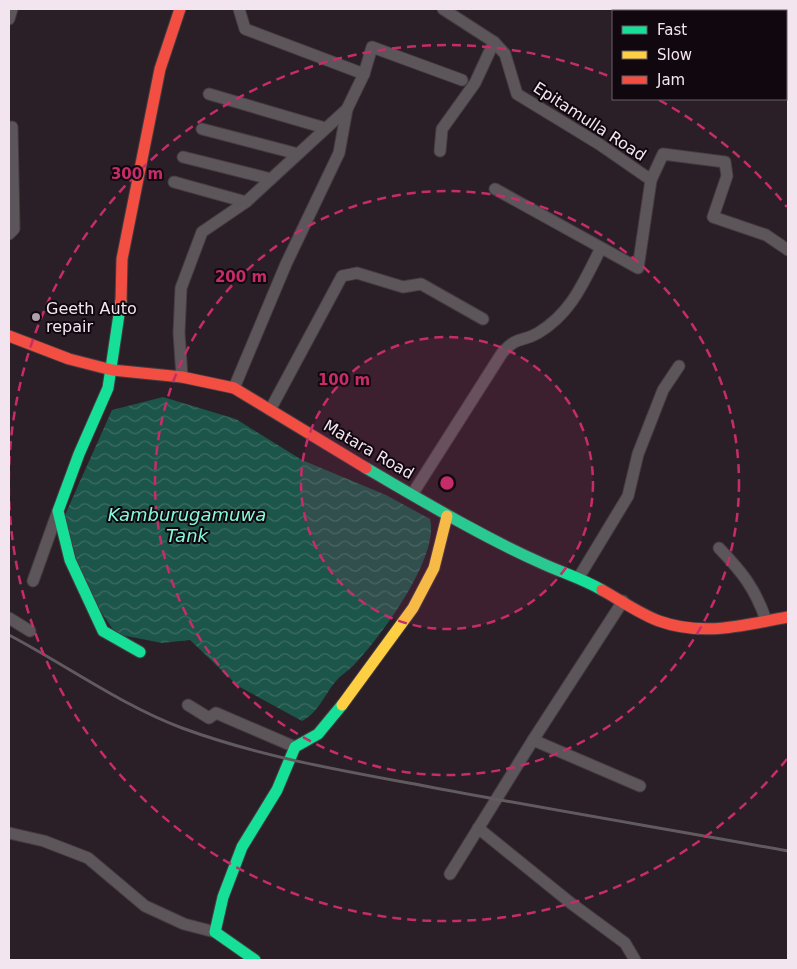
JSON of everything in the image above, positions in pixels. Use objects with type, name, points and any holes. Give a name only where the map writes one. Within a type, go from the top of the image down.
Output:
[{"type":"main road","points":[[140,652],[103,631],[70,560],[58,511],[79,454],[108,388],[121,314],[122,260],[160,69],[180,9]]},
{"type":"main road","name":"Matara Road","points":[[9,336],[70,359],[112,370],[182,377],[234,388],[413,493],[447,516],[540,563],[579,577],[658,621],[683,628],[710,631],[788,617]]},
{"type":"main road","points":[[255,960],[215,932],[223,897],[242,847],[277,790],[294,748],[318,734],[351,694],[413,608],[434,568],[447,516]]},
{"type":"street","points":[[9,19],[12,9]]},
{"type":"street","points":[[238,9],[246,29],[364,74]]},
{"type":"street","name":"Epitamulla Road","points":[[443,9],[494,42],[505,54],[516,94],[599,144],[651,180],[663,154],[725,162],[727,176],[713,216],[766,235],[788,250]]},
{"type":"street","points":[[440,151],[442,129],[475,83],[494,42]]},
{"type":"street","points":[[234,388],[286,264],[339,153],[347,108],[364,74],[372,47],[462,80]]},
{"type":"street","points":[[209,94],[325,128]]},
{"type":"street","points":[[182,377],[179,333],[181,288],[202,232],[246,202],[347,108]]},
{"type":"street","points":[[9,234],[14,229],[12,127]]},
{"type":"street","points":[[202,129],[298,154]]},
{"type":"street","points":[[183,157],[271,180]]},
{"type":"street","points":[[495,189],[638,268],[651,180]]},
{"type":"street","points":[[174,182],[246,202]]},
{"type":"street","points":[[413,493],[502,354],[512,342],[537,334],[573,302],[601,248]]},
{"type":"street","points":[[270,410],[342,276],[357,273],[403,287],[421,284],[483,320]]},
{"type":"street","points":[[579,577],[628,496],[638,454],[663,390],[679,366]]},
{"type":"street","points":[[32,581],[58,511]]},
{"type":"street","points":[[719,548],[743,572],[758,595],[766,620]]},
{"type":"street","points":[[450,874],[533,740],[623,601]]},
{"type":"street","points":[[9,618],[30,631]]},
{"type":"street","points":[[188,705],[209,718],[216,714],[294,748]]},
{"type":"street","points":[[533,740],[640,786]]},
{"type":"street","points":[[478,828],[572,904],[625,943],[635,960]]},
{"type":"street","points":[[9,834],[44,842],[88,858],[145,906],[184,924],[215,932]]},
{"type":"water","points":[[668,9],[788,9],[788,83],[787,10]]},
{"type":"water","name":"Kamburugamuwa Tank","points":[[163,397],[236,419],[302,460],[386,495],[430,519],[431,535],[426,554],[406,596],[365,653],[336,681],[313,713],[302,721],[238,686],[190,640],[162,643],[116,634],[82,584],[64,517],[112,410]]},
{"type":"railway","points":[[9,635],[159,719],[242,747],[364,775],[788,851]]},
{"type":"traffic: fast","points":[[121,301],[108,388],[79,454],[58,511],[70,560],[103,631],[140,652]]},
{"type":"traffic: fast","points":[[366,468],[495,541],[602,590]]},
{"type":"traffic: fast","points":[[255,960],[215,932],[223,897],[242,847],[277,790],[295,747],[318,734],[342,705]]},
{"type":"traffic: slow","points":[[342,705],[413,608],[434,568],[447,516]]},
{"type":"traffic: jam","points":[[121,301],[122,259],[160,69],[180,9]]},
{"type":"traffic: jam","points":[[9,336],[69,359],[112,370],[182,377],[234,388],[366,468]]},
{"type":"traffic: jam","points":[[602,590],[637,611],[676,626],[708,629],[724,628],[788,617]]},
{"type":"place","name":"Geeth Auto repair","points":[[36,317]]}]
